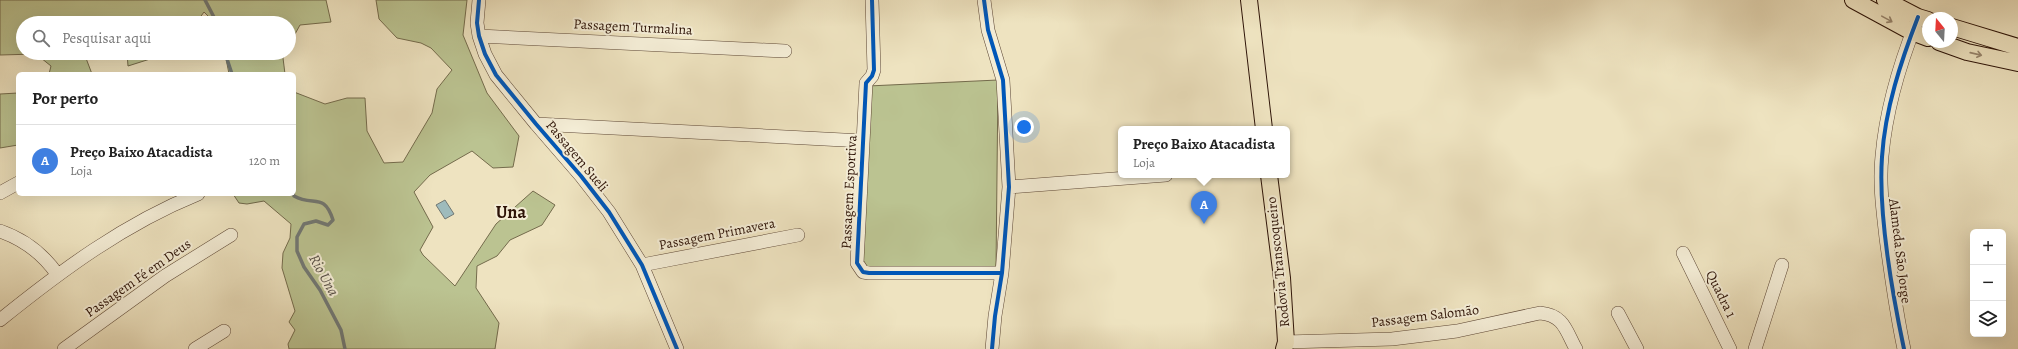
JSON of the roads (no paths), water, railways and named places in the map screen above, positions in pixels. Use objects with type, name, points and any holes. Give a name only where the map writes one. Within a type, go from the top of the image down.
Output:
[{"type":"main road","points":[[1249,0],[1264,126]]},
{"type":"main road","points":[[1853,0],[1912,32],[1922,36]]},
{"type":"main road","points":[[1885,0],[1922,18]]},
{"type":"main road","points":[[1958,29],[2018,47]]},
{"type":"main road","points":[[1956,48],[1967,52],[2018,63]]},
{"type":"main road","name":"Rodovia Transcoqueiro","points":[[1269,178],[1282,278],[1285,346]]},
{"type":"street","name":"Passagem Sueli","points":[[479,0],[477,23],[478,36],[496,75],[591,188],[609,212],[642,265],[677,349]]},
{"type":"street","name":"Passagem Esportiva","points":[[872,0],[874,70],[872,76],[866,83],[857,263],[860,269],[869,273],[1002,273]]},
{"type":"street","points":[[984,0],[988,30],[1003,80],[1009,187],[1002,273],[995,316],[992,349]]},
{"type":"street","name":"Alameda São Jorge","points":[[1904,349],[1885,231],[1882,158],[1885,128],[1893,92],[1912,32],[1922,19]]},
{"type":"street","name":"Passagem Turmalina","points":[[478,36],[785,51]]},
{"type":"street","name":"Passagem Esportiva","points":[[536,124],[863,140]]},
{"type":"street","points":[[1009,187],[1127,178]]},
{"type":"street","points":[[0,193],[16,184]]},
{"type":"street","points":[[0,320],[57,274],[127,228],[154,213],[193,196]]},
{"type":"street","points":[[0,231],[10,234],[34,249],[47,260],[57,274]]},
{"type":"street","name":"Passagem Fé em Deus","points":[[64,349],[165,276],[231,235]]},
{"type":"street","name":"Passagem Primavera","points":[[642,265],[798,235]]},
{"type":"street","name":"Quadra 1","points":[[1682,253],[1730,349]]},
{"type":"street","points":[[1754,349],[1782,265]]},
{"type":"street","name":"Passagem Salomão","points":[[1285,346],[1392,339],[1457,331],[1540,313],[1550,314],[1558,318],[1563,324],[1576,349]]},
{"type":"street","points":[[1618,313],[1636,349]]},
{"type":"street","points":[[195,349],[224,331]]},
{"type":"water","points":[[445,200],[454,214],[445,219],[436,205]]},
{"type":"waterway","name":"Rio Una","points":[[205,0],[213,16]]},
{"type":"waterway","name":"Rio Una","points":[[227,60],[231,72]]},
{"type":"waterway","name":"Rio Una","points":[[294,196],[301,199],[322,203],[330,211],[333,220],[328,225],[316,221],[304,224],[297,237],[297,251],[304,267],[320,290],[341,330],[345,349]]},
{"type":"place","name":"Preço Baixo Atacadista","points":[[1204,224]]},
{"type":"district","name":"Una","points":[[511,212]]}]
